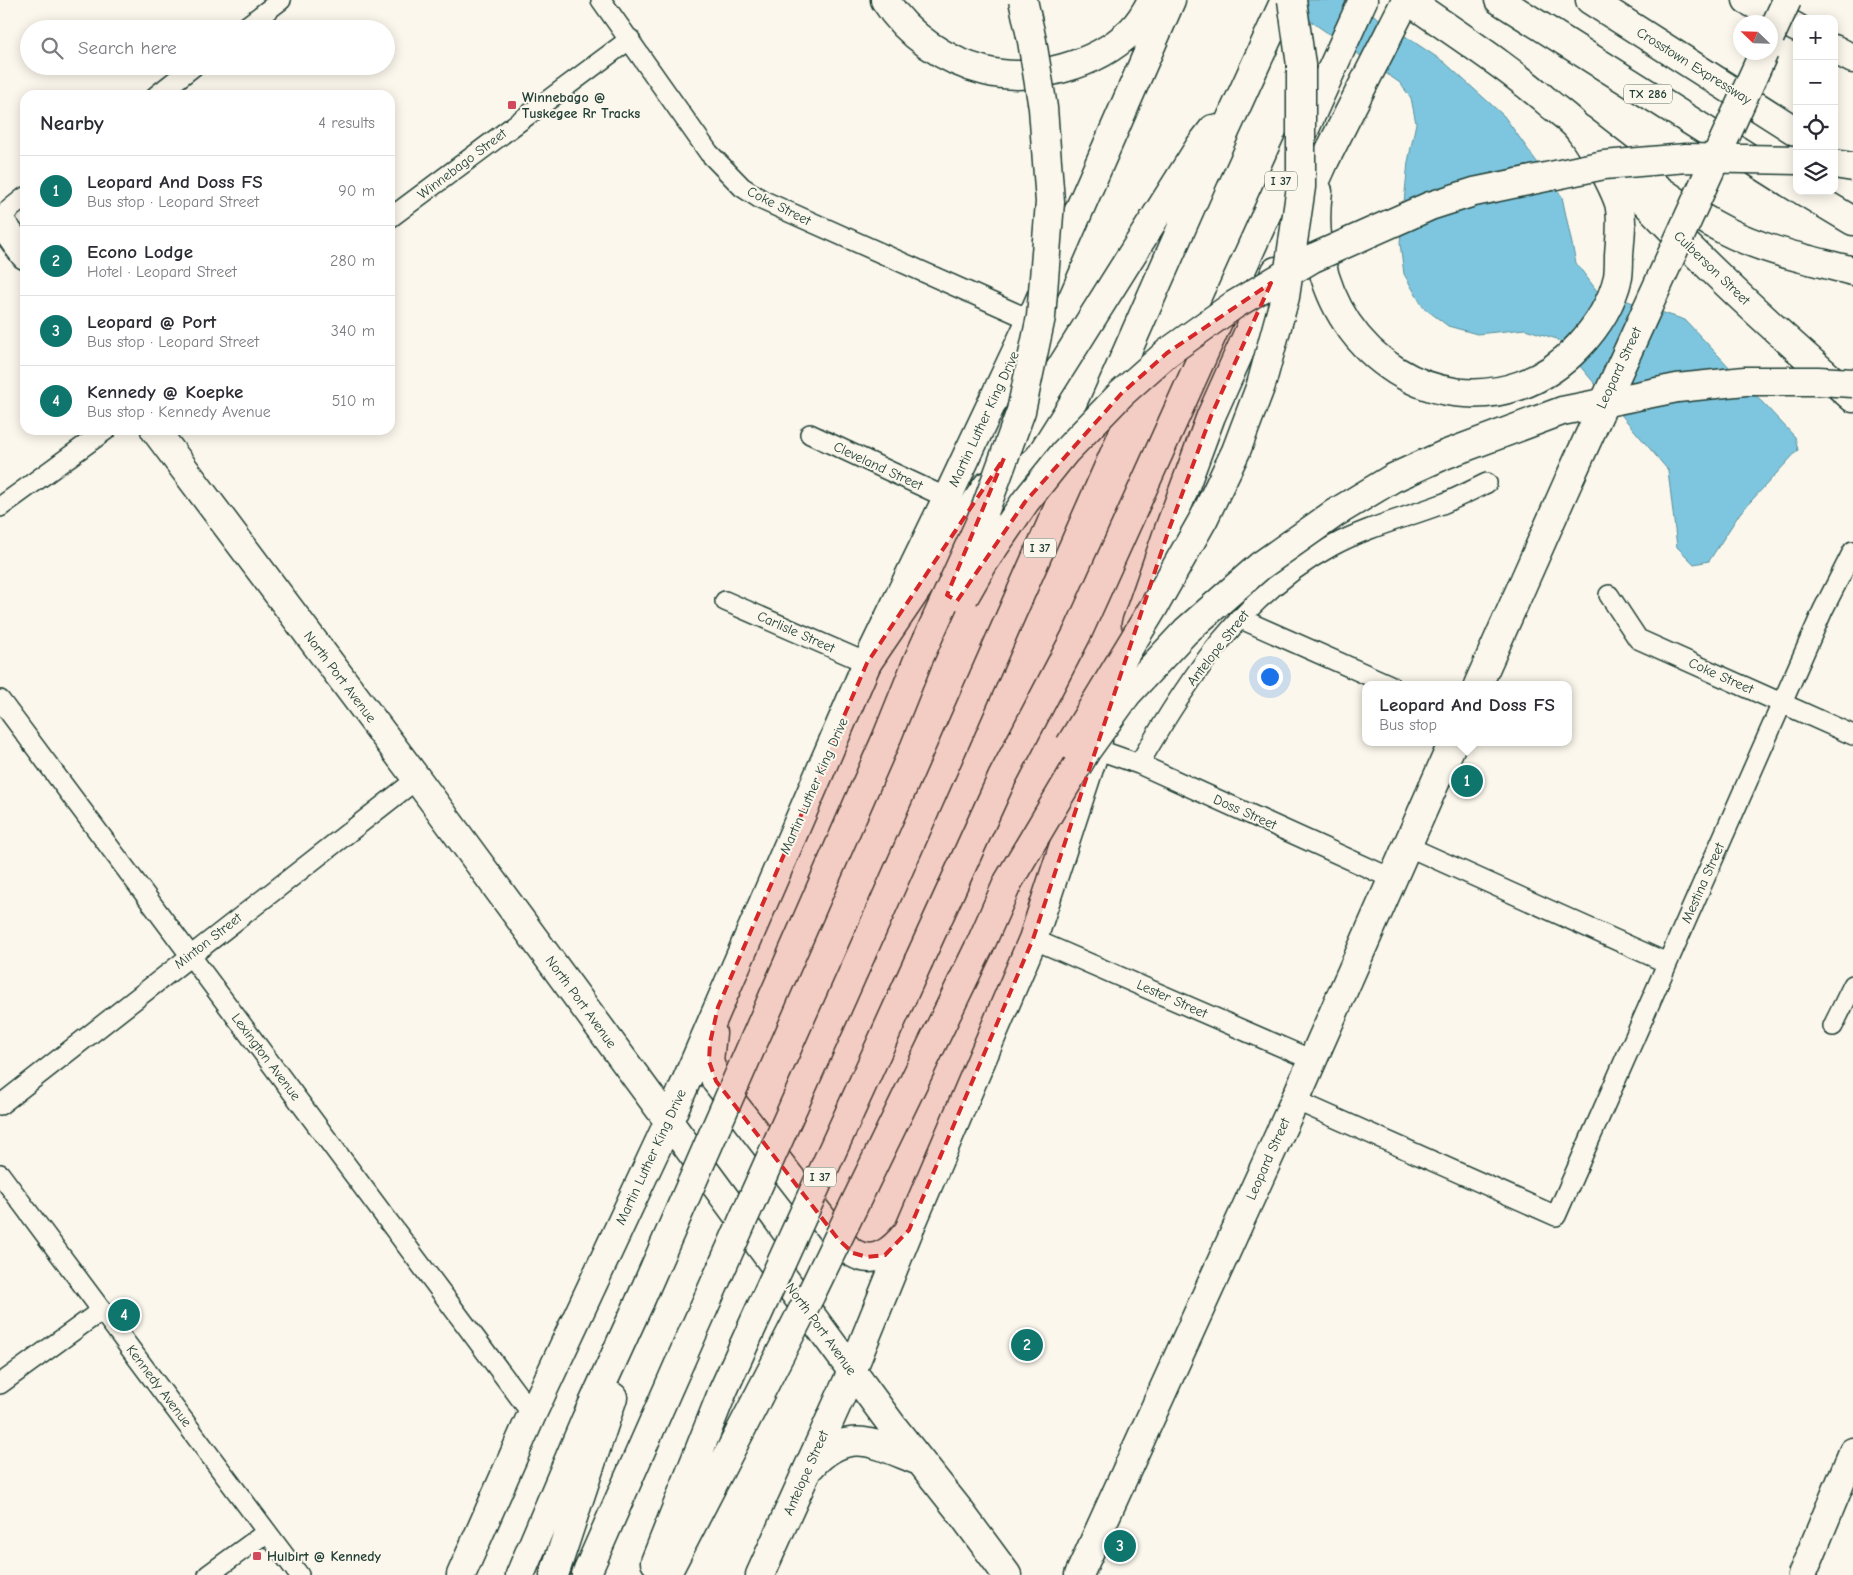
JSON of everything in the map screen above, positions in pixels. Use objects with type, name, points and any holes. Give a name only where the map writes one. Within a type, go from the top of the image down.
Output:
[{"type":"main road","points":[[885,0],[892,11],[921,41],[955,61],[986,72],[1015,74],[1043,73],[1079,64],[1110,48],[1130,32],[1144,16],[1152,0]]},
{"type":"main road","points":[[520,1575],[586,1419],[640,1302],[888,737],[918,660],[982,518],[1021,411],[1041,317],[1050,202],[1043,108],[1023,0]]},
{"type":"main road","name":"Martin Luther King Drive","points":[[461,1575],[532,1414],[669,1121],[867,663],[1031,320],[1171,0]]},
{"type":"main road","name":"I 37","points":[[586,1575],[1201,184],[1285,0]]},
{"type":"main road","points":[[666,1575],[811,1294],[982,941],[1037,808],[1072,742],[1153,608],[1204,518],[1236,451],[1261,385],[1285,297],[1301,187],[1301,64],[1292,0]]},
{"type":"main road","name":"I 37","points":[[650,1575],[722,1393],[1002,778],[1078,632],[1363,0]]},
{"type":"main road","points":[[718,1007],[710,1043],[709,1061],[716,1080],[838,1239],[853,1253],[867,1257],[885,1255],[894,1249],[909,1230],[1033,939],[1137,621],[1212,416],[1325,160],[1407,0],[1528,84],[1580,129],[1664,193],[1727,232],[1778,251],[1853,271]]},
{"type":"main road","name":"TX 286","points":[[1499,0],[1793,185]]},
{"type":"main road","name":"Crosstown Expressway","points":[[1590,0],[1793,129]]},
{"type":"main road","points":[[1747,0],[1793,26]]},
{"type":"main road","points":[[1778,21],[1788,0]]},
{"type":"main road","points":[[1838,51],[1853,59]]},
{"type":"main road","name":"Leopard Street","points":[[1480,681],[1760,60]]},
{"type":"main road","points":[[867,663],[970,514],[1200,146],[1244,91]]},
{"type":"main road","points":[[1325,160],[1316,206],[1316,230],[1319,252],[1324,274],[1333,297],[1342,316],[1356,336],[1375,356],[1394,371],[1416,382],[1455,393],[1490,393],[1520,387],[1545,374],[1567,358],[1592,332],[1610,301],[1618,277],[1621,224],[1619,205],[1614,190],[1580,129]]},
{"type":"main road","name":"Culberson Street","points":[[1580,129],[1640,197],[1686,244],[1774,328],[1853,398]]},
{"type":"main road","points":[[888,737],[984,562],[1025,502],[1065,452],[1121,394],[1167,353],[1234,305],[1313,258],[1430,206],[1474,192],[1604,165],[1686,158],[1793,160]]},
{"type":"main road","points":[[1838,158],[1853,167]]},
{"type":"main road","points":[[1838,165],[1853,167]]},
{"type":"main road","points":[[1810,195],[1853,221]]},
{"type":"main road","points":[[0,221],[20,247]]},
{"type":"main road","points":[[1008,882],[1086,752],[1127,694],[1186,631],[1260,566],[1334,513],[1393,478],[1444,455],[1562,411],[1677,388],[1745,381],[1853,383]]},
{"type":"main road","name":"North Port Avenue","points":[[159,435],[417,779],[852,1371],[1007,1575]]},
{"type":"main road","name":"Leopard Street","points":[[1079,1575],[1295,1100],[1451,746]]},
{"type":"main road","name":"Antelope Street","points":[[760,1575],[852,1371],[909,1230]]},
{"type":"main road","points":[[554,1575],[612,1401],[640,1302]]},
{"type":"main road","points":[[805,1472],[824,1452],[840,1444],[855,1441],[865,1441],[880,1445],[919,1461]]},
{"type":"main road","points":[[1802,1575],[1853,1452]]},
{"type":"street","points":[[255,20],[281,0]]},
{"type":"street","name":"Coke Street","points":[[601,0],[709,153],[742,187],[762,200],[1031,320]]},
{"type":"street","name":"Winnebago Street","points":[[395,214],[630,39]]},
{"type":"street","points":[[163,90],[183,75]]},
{"type":"street","points":[[0,217],[20,202]]},
{"type":"street","name":"Cleveland Street","points":[[810,434],[947,498]]},
{"type":"street","points":[[0,507],[99,435]]},
{"type":"street","name":"Antelope Street","points":[[1139,764],[1166,717],[1203,663],[1239,618],[1264,594],[1296,568],[1332,546],[1366,530],[1443,504],[1486,483]]},
{"type":"street","name":"Mestina Street","points":[[1295,1100],[1556,1216],[1823,610],[1853,551]]},
{"type":"street","name":"Coke Street","points":[[1609,595],[1638,639],[1853,735]]},
{"type":"street","name":"Carlisle Street","points":[[725,601],[867,663]]},
{"type":"street","points":[[1239,618],[1381,681]]},
{"type":"street","name":"Lexington Avenue","points":[[0,700],[532,1414]]},
{"type":"street","name":"Doss Street","points":[[1096,749],[1139,764],[1392,879]]},
{"type":"street","name":"Minton Street","points":[[0,1105],[417,779]]},
{"type":"street","points":[[1407,846],[1667,963]]},
{"type":"street","name":"Lester Street","points":[[1033,939],[1312,1060]]},
{"type":"street","points":[[1833,1026],[1853,985]]},
{"type":"street","name":"Kennedy Avenue","points":[[0,1174],[300,1575]]},
{"type":"street","points":[[0,1384],[102,1310]]},
{"type":"street","points":[[208,1575],[267,1532]]},
{"type":"highlighted area","points":[[1271,283],[1211,416],[1168,532],[1033,939],[909,1230],[885,1255],[867,1257],[853,1253],[838,1239],[716,1081],[709,1061],[710,1043],[718,1007],[867,663],[1004,458],[947,595],[957,601],[1025,502],[1121,394],[1167,353]]},
{"type":"water","points":[[1280,0],[1351,0],[1444,62],[1504,116],[1562,197],[1576,263],[1597,291],[1685,320],[1795,437],[1798,450],[1740,513],[1709,561],[1694,564],[1677,547],[1668,470],[1557,339],[1525,329],[1477,334],[1448,326],[1423,307],[1404,274],[1400,243],[1408,162],[1416,123],[1411,98],[1400,83]]},
{"type":"place","name":"Winnebago @ Tuskegee Rr Tracks","points":[[512,105]]},
{"type":"place","name":"Leopard And Doss FS","points":[[1467,781]]},
{"type":"place","name":"Kennedy @ Koepke","points":[[124,1315]]},
{"type":"place","name":"Econo Lodge","points":[[1027,1345]]},
{"type":"place","name":"Leopard @ Port","points":[[1120,1546]]},
{"type":"place","name":"Hulbirt @ Kennedy","points":[[257,1556]]}]
